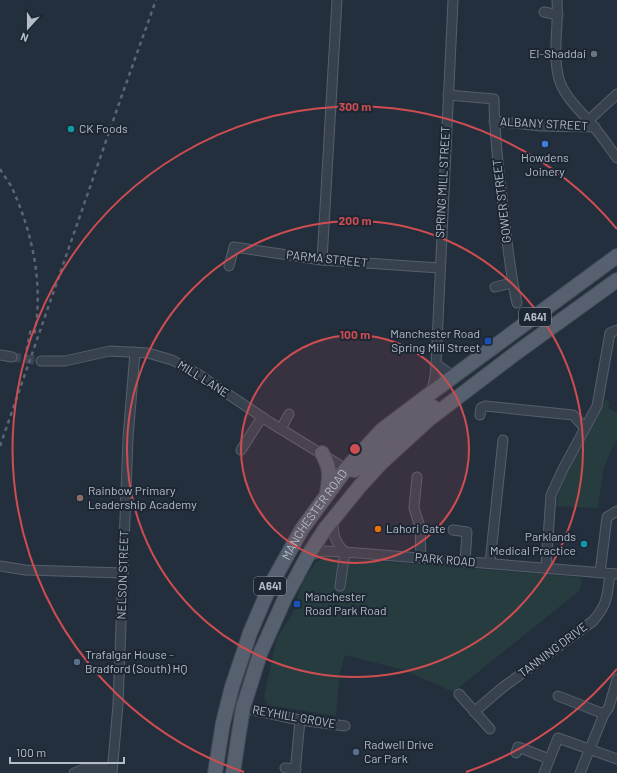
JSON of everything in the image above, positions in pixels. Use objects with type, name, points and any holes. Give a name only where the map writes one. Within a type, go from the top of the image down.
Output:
[{"type":"main road","name":"MANCHESTER ROAD","points":[[215,771],[223,723],[232,688],[250,633],[270,586],[302,528],[346,469],[382,430],[617,256]]},
{"type":"main road","name":"MANCHESTER ROAD","points":[[234,772],[243,708],[253,673],[285,598],[307,557],[333,518],[388,456],[428,420],[516,353],[617,280]]},
{"type":"main road","points":[[346,469],[355,470],[403,425],[429,410],[459,389],[476,384]]},
{"type":"main road","points":[[322,453],[330,476],[327,494]]},
{"type":"main road","points":[[346,469],[356,479],[360,486]]},
{"type":"street","points":[[322,260],[337,0]]},
{"type":"street","name":"SPRING MILL STREET","points":[[431,393],[435,377],[436,364],[453,0]]},
{"type":"street","points":[[557,0],[558,15],[556,47],[559,80],[564,91],[592,124],[617,158]]},
{"type":"street","points":[[544,12],[558,15]]},
{"type":"street","points":[[592,124],[617,94]]},
{"type":"street","name":"GOWER STREET","points":[[448,95],[494,99],[494,121],[512,283],[517,303]]},
{"type":"street","name":"ALBANY STREET","points":[[494,121],[541,126],[592,124]]},
{"type":"street","name":"PARMA STREET","points":[[229,266],[234,247],[322,260],[440,268]]},
{"type":"street","points":[[495,287],[512,283]]},
{"type":"street","points":[[546,568],[551,495],[596,406],[610,332]]},
{"type":"street","name":"MILL LANE","points":[[41,361],[65,361],[110,351],[148,352],[172,360],[198,374],[262,417],[346,469]]},
{"type":"street","name":"NELSON STREET","points":[[112,771],[118,705],[128,438],[135,352]]},
{"type":"street","points":[[0,355],[12,357]]},
{"type":"street","points":[[436,364],[454,377]]},
{"type":"street","points":[[480,415],[481,408],[485,406],[573,415],[584,428]]},
{"type":"street","points":[[281,429],[289,414]]},
{"type":"street","points":[[241,450],[262,417]]},
{"type":"street","points":[[490,564],[503,440]]},
{"type":"street","points":[[417,477],[414,508],[420,527],[421,558]]},
{"type":"street","name":"TANNING DRIVE","points":[[474,712],[502,688],[592,621],[602,610],[607,596],[609,574],[607,517],[617,511]]},
{"type":"street","points":[[333,518],[336,544],[345,552],[340,586]]},
{"type":"street","points":[[453,530],[467,532],[465,562]]},
{"type":"street","name":"PARK ROAD","points":[[307,557],[322,551],[345,552],[609,574]]},
{"type":"street","points":[[0,566],[25,570],[123,572]]},
{"type":"street","points":[[580,773],[590,749],[610,711],[617,679]]},
{"type":"street","points":[[459,694],[490,730]]},
{"type":"street","points":[[558,696],[610,711]]},
{"type":"street","name":"REYHILL GROVE","points":[[243,708],[300,720],[345,726]]},
{"type":"street","points":[[285,768],[295,771],[300,720]]},
{"type":"street","points":[[544,773],[558,738],[617,759]]},
{"type":"street","points":[[516,753],[518,747],[549,759]]},
{"type":"street","points":[[74,773],[84,769],[112,771]]},
{"type":"green space","points":[[607,400],[610,402],[608,408],[617,413],[617,440],[611,450],[603,471],[598,508],[556,506],[561,484],[600,406]]},
{"type":"green space","points":[[326,557],[578,577],[582,582],[579,591],[453,692],[404,670],[345,655],[339,677],[336,716],[268,705],[264,697],[277,638],[292,615],[303,581],[316,562]]},
{"type":"tunnel","points":[[12,357],[41,361]]},
{"type":"railway","points":[[0,446],[156,0]]},
{"type":"railway","points":[[0,169],[13,190],[20,207],[35,262],[38,299],[34,336]]},
{"type":"railway","points":[[25,358],[31,328]]},
{"type":"place","name":"El-Shaddai","points":[[594,54]]},
{"type":"place","name":"CK Foods","points":[[71,129]]},
{"type":"place","name":"Howdens Joinery","points":[[545,144]]},
{"type":"place","name":"Manchester Road Spring Mill Street","points":[[488,341]]},
{"type":"place","name":"Rainbow Primary Leadership Academy","points":[[80,498]]},
{"type":"place","name":"Lahori Gate","points":[[378,529]]},
{"type":"place","name":"Parklands Medical Practice","points":[[584,544]]},
{"type":"place","name":"Manchester Road Park Road","points":[[297,604]]},
{"type":"place","name":"Trafalgar House - Bradford (South) HQ","points":[[77,662]]},
{"type":"place","name":"Radwell Drive Car Park","points":[[356,752]]}]
